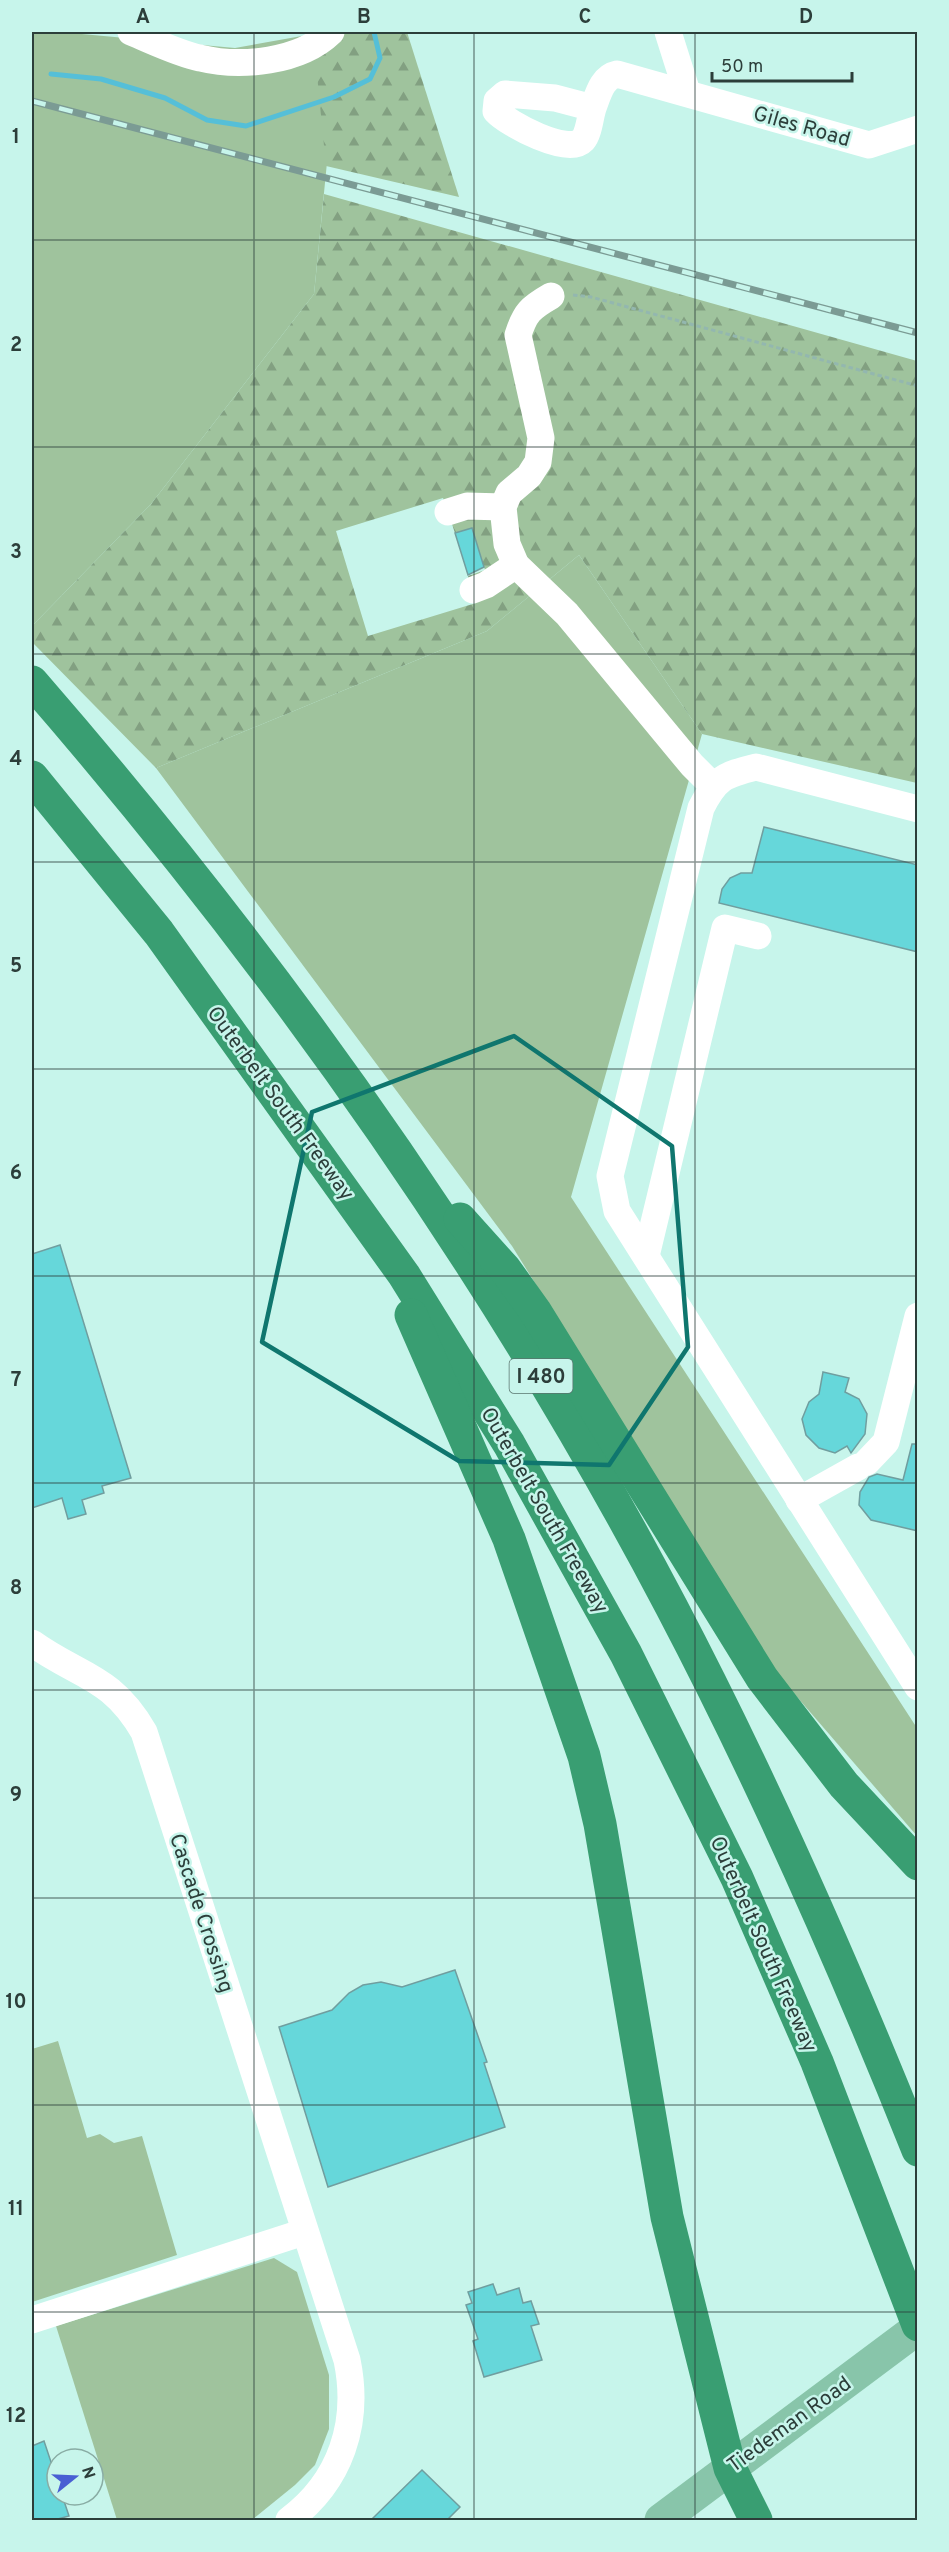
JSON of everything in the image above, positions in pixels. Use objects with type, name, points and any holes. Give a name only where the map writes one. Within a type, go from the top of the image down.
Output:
[{"type":"highway","name":"I 480","points":[[32,682],[177,854],[278,986],[401,1158],[540,1375],[669,1603],[793,1853],[833,1943],[918,2150]]},
{"type":"highway","name":"Outerbelt South Freeway","points":[[32,777],[159,933],[404,1275],[509,1444],[564,1540],[678,1755],[741,1889],[817,2062],[918,2326]]},
{"type":"highway","points":[[401,1158],[505,1269],[535,1311],[599,1411],[762,1678],[844,1785],[918,1864]]},
{"type":"highway","points":[[404,1275],[404,1290],[415,1328],[509,1539],[584,1756],[600,1824],[667,2217],[730,2468],[756,2520]]},
{"type":"main road","name":"Tiedeman Road","points":[[661,2520],[850,2380],[918,2326]]},
{"type":"street","points":[[131,32],[200,58],[238,63],[281,57],[319,42],[330,32]]},
{"type":"street","points":[[668,32],[687,92]]},
{"type":"street","name":"Giles Road","points":[[593,108],[600,88],[610,76],[617,74],[869,145],[918,129]]},
{"type":"street","points":[[551,296],[532,307],[523,319],[518,335],[541,438],[538,462],[529,476],[509,493],[502,507],[507,544],[516,565],[567,614],[692,765],[712,785]]},
{"type":"street","points":[[447,512],[467,506],[502,507]]},
{"type":"street","points":[[473,590],[486,585],[516,565]]},
{"type":"street","points":[[918,809],[756,767],[733,772],[712,785],[701,808],[610,1176],[618,1211],[918,1687]]},
{"type":"street","points":[[646,1256],[725,927],[758,936]]},
{"type":"street","points":[[799,1500],[862,1464],[886,1442],[918,1316]]},
{"type":"street","name":"Cascade Crossing","points":[[32,1643],[92,1676],[117,1696],[132,1713],[144,1732],[346,2360],[351,2383],[351,2412],[349,2432],[340,2460],[315,2497],[289,2520]]},
{"type":"street","points":[[32,2320],[304,2232]]},
{"type":"path","points":[[551,296],[564,294],[591,297],[918,386]]},
{"type":"highlighted area","points":[[514,1036],[672,1146],[688,1347],[609,1465],[459,1461],[262,1342],[312,1112]]},
{"type":"green space","points":[[32,32],[60,32],[235,48],[313,34],[330,132],[314,294],[151,504],[32,626]]},
{"type":"green space","points":[[316,32],[407,32],[459,197],[326,166],[313,34]]},
{"type":"green space","points":[[324,194],[917,361],[917,783],[702,734],[579,555],[487,631],[156,768],[32,642],[32,626],[151,504],[314,294]],"holes":[[[443,498],[455,533],[472,529],[485,570],[468,576],[476,603],[368,636],[336,531]]]},
{"type":"green space","points":[[579,555],[702,734],[571,1197],[917,1728],[917,1836],[779,1676],[512,1246],[156,768],[487,631]]},
{"type":"green space","points":[[58,2041],[87,2138],[100,2134],[114,2143],[142,2136],[177,2255],[32,2302],[32,2049]]},
{"type":"green space","points":[[274,2258],[297,2272],[329,2375],[329,2429],[315,2465],[295,2485],[252,2520],[117,2520],[105,2482],[105,2447],[94,2447],[56,2326]]},
{"type":"building","points":[[472,528],[484,567],[468,575],[455,533]]},
{"type":"building","points":[[764,827],[918,865],[918,952],[719,903],[722,889],[730,878],[741,873],[752,873]]},
{"type":"building","points":[[60,1245],[131,1478],[102,1486],[104,1493],[82,1500],[86,1514],[68,1519],[62,1498],[32,1508],[32,1254]]},
{"type":"building","points":[[823,1372],[849,1378],[845,1392],[859,1399],[867,1414],[865,1434],[851,1453],[847,1446],[835,1453],[819,1448],[806,1435],[802,1419],[809,1402],[819,1394]]},
{"type":"building","points":[[912,1444],[918,1444],[918,1531],[871,1520],[859,1505],[860,1492],[869,1477],[877,1474],[903,1480]]},
{"type":"building","points":[[455,1970],[487,2062],[484,2063],[505,2127],[328,2187],[279,2027],[332,2010],[349,1993],[363,1985],[381,1982],[402,1987]]},
{"type":"building","points":[[493,2284],[497,2295],[519,2288],[523,2303],[531,2301],[539,2324],[531,2326],[542,2360],[484,2377],[473,2341],[478,2339],[466,2305],[472,2303],[468,2292]]},
{"type":"building","points":[[44,2441],[46,2447],[45,2507],[66,2507],[69,2516],[54,2520],[32,2520],[32,2446]]},
{"type":"building","points":[[422,2470],[460,2507],[447,2520],[371,2520]]},
{"type":"waterway","points":[[51,74],[101,79],[165,98],[207,120],[246,126],[334,97],[370,79],[380,58],[374,32]]},
{"type":"railway","points":[[32,101],[918,333]]}]
